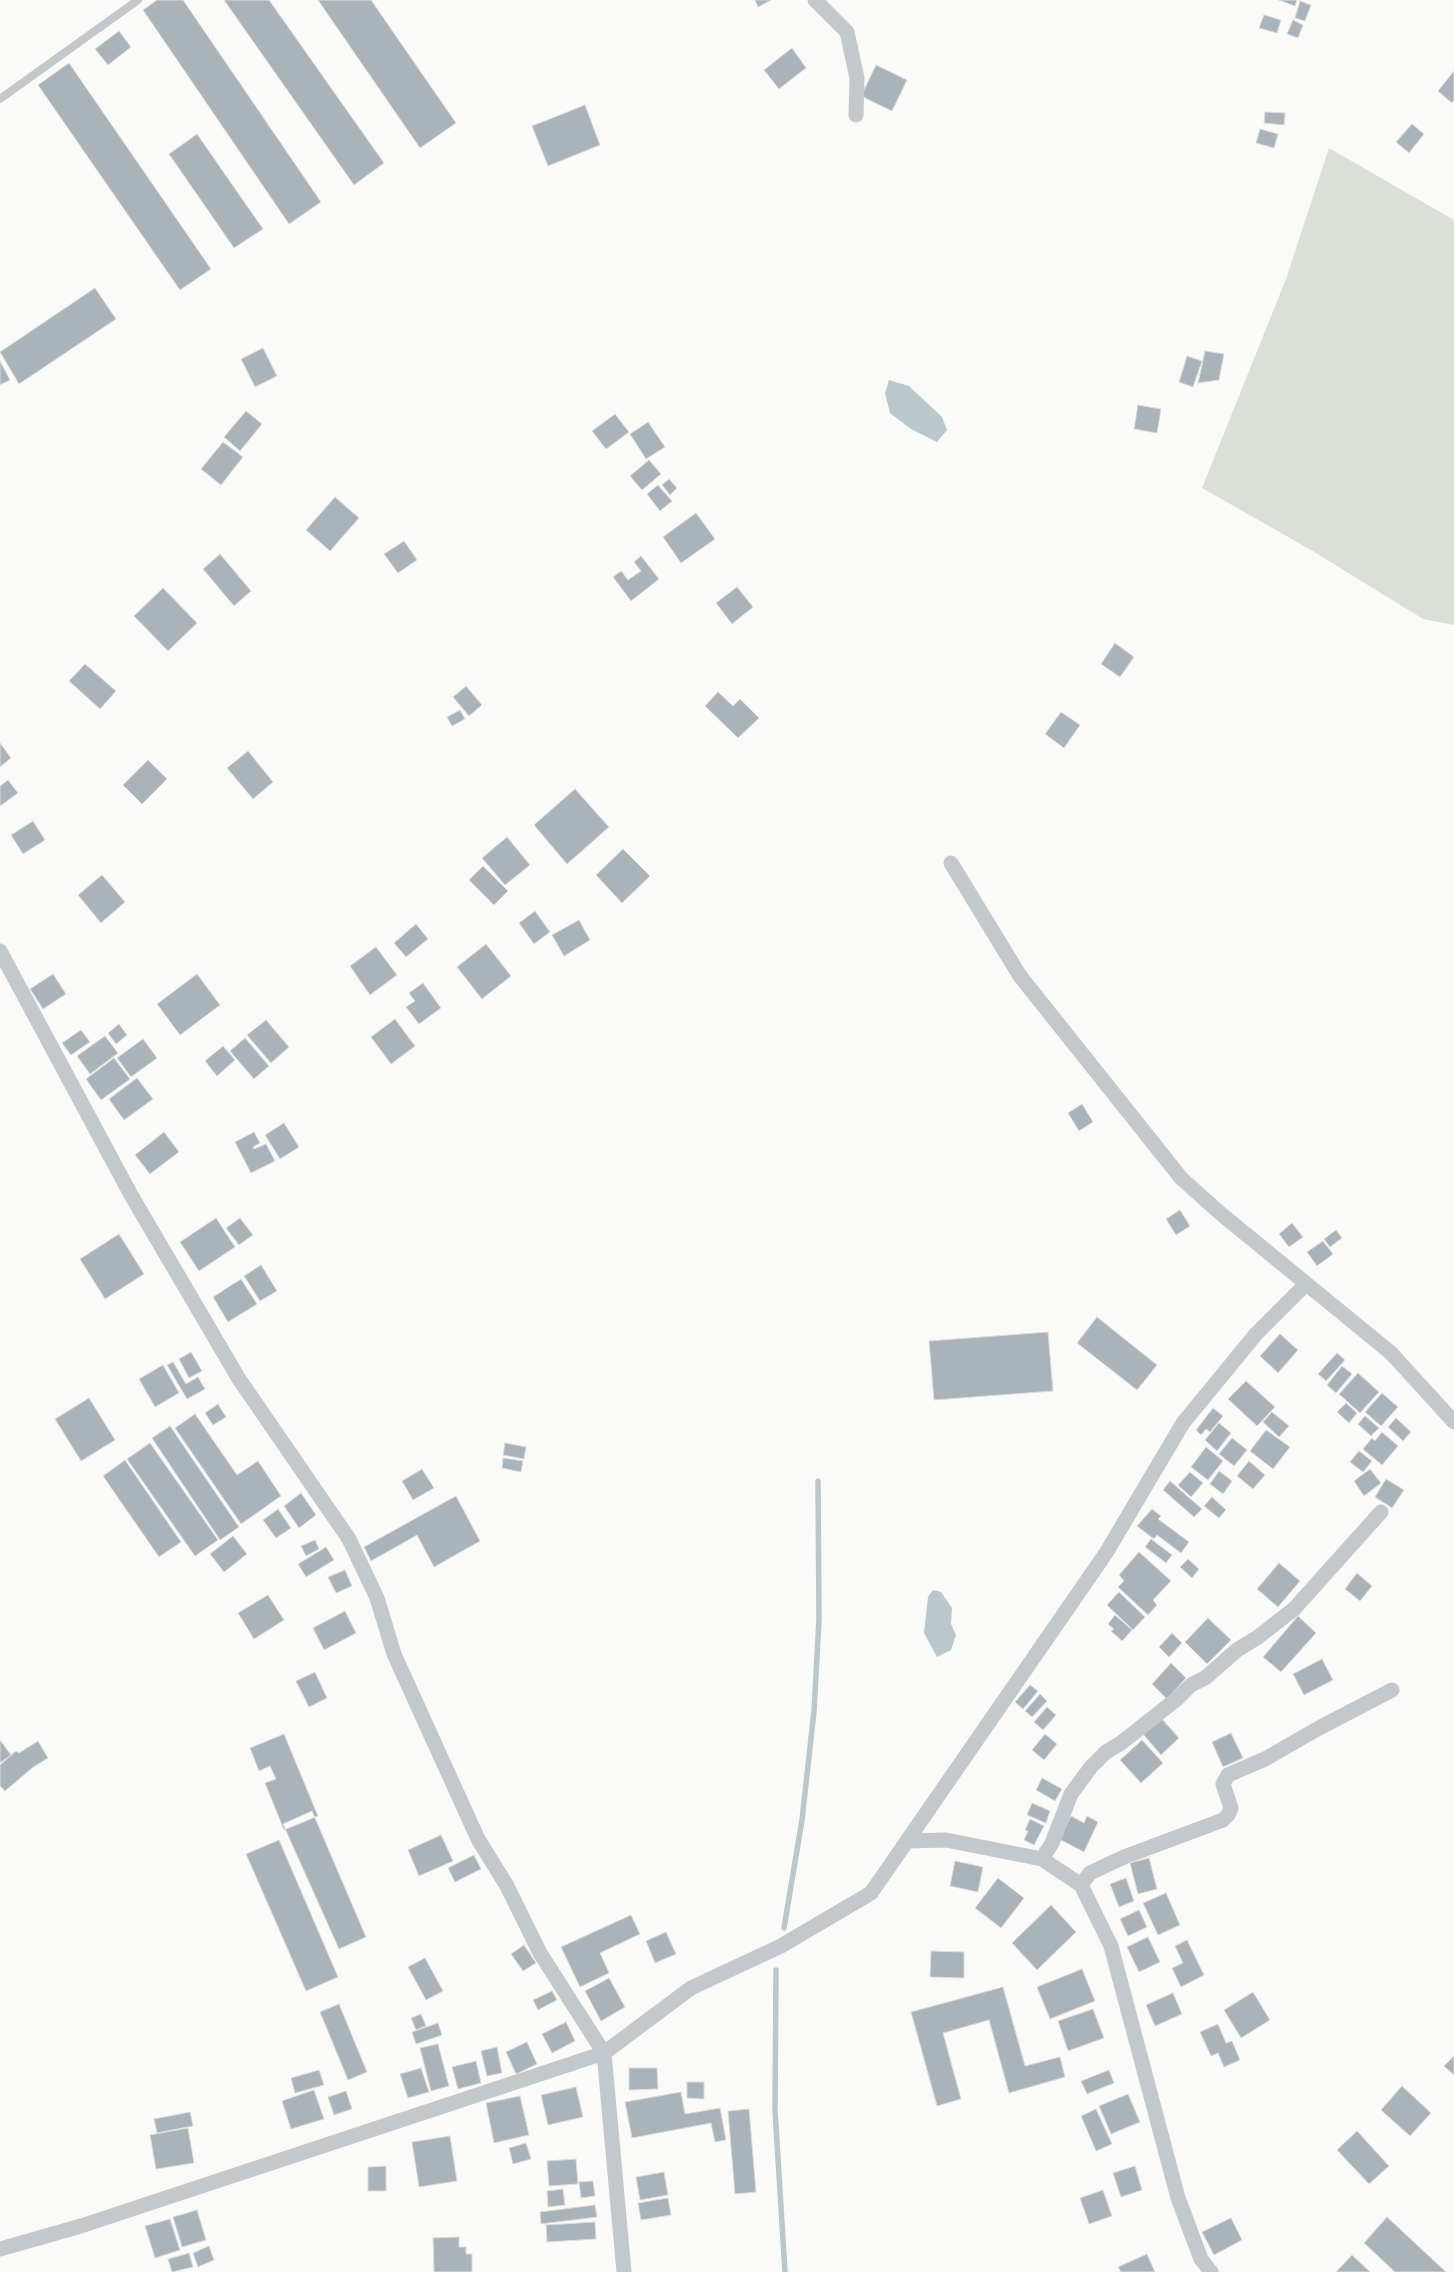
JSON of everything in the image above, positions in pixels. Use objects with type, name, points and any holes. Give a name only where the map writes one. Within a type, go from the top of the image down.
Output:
[{"type":"street","points":[[815,0],[848,32],[857,78],[856,114]]},
{"type":"street","points":[[951,863],[1020,976],[1181,1178],[1220,1214],[1391,1353],[1454,1422]]},
{"type":"street","points":[[0,951],[131,1195],[234,1370],[349,1539],[376,1598],[394,1654],[478,1839],[507,1886],[540,1952],[604,2052],[624,2272]]},
{"type":"street","points":[[0,2249],[81,2226],[604,2052],[692,1988],[781,1946],[871,1893],[1106,1553],[1183,1423],[1256,1334],[1306,1284]]},
{"type":"street","points":[[1042,1859],[1052,1843],[1071,1794],[1091,1767],[1106,1752],[1121,1743],[1178,1698],[1191,1685],[1205,1678],[1237,1650],[1294,1609],[1382,1512]]},
{"type":"street","points":[[1081,1885],[1090,1873],[1124,1857],[1223,1820],[1231,1808],[1223,1784],[1228,1775],[1265,1759],[1392,1690]]},
{"type":"street","points":[[907,1841],[946,1840],[1042,1859],[1081,1885],[1111,1946],[1178,2198],[1201,2259],[1211,2272]]},
{"type":"lane","points":[[0,99],[138,0]]},
{"type":"shaded area","points":[[1329,148],[1454,220],[1454,625],[1423,619],[1311,550],[1202,488],[1286,279]]},
{"type":"shaded area","points":[[889,380],[909,386],[942,417],[947,430],[937,442],[911,429],[890,413],[885,393]]},
{"type":"shaded area","points":[[933,1590],[941,1592],[952,1608],[951,1624],[956,1635],[951,1650],[937,1657],[924,1633],[928,1597]]},
{"type":"building","points":[[157,0],[183,0],[321,202],[289,224],[143,10]]},
{"type":"building","points":[[224,0],[269,0],[384,163],[354,185]]},
{"type":"building","points":[[318,0],[371,0],[456,123],[420,148]]},
{"type":"building","points":[[755,0],[771,0],[758,7]]},
{"type":"building","points":[[1279,0],[1297,0],[1295,6]]},
{"type":"building","points":[[1300,1],[1311,5],[1305,21],[1295,18]]},
{"type":"building","points":[[1264,15],[1281,20],[1277,33],[1259,28]]},
{"type":"building","points":[[1293,20],[1303,25],[1298,38],[1287,34]]},
{"type":"building","points":[[119,31],[131,47],[108,65],[95,49]]},
{"type":"building","points":[[792,48],[806,68],[779,89],[764,70]]},
{"type":"building","points":[[69,63],[211,269],[180,290],[38,85]]},
{"type":"building","points":[[876,65],[907,80],[892,111],[861,96]]},
{"type":"building","points":[[1454,71],[1454,100],[1452,103],[1438,91]]},
{"type":"building","points":[[585,105],[600,145],[548,166],[532,126]]},
{"type":"building","points":[[1265,112],[1285,113],[1284,125],[1264,123]]},
{"type":"building","points":[[1412,124],[1424,134],[1409,153],[1396,142]]},
{"type":"building","points":[[1260,129],[1278,134],[1274,148],[1256,143]]},
{"type":"building","points":[[197,134],[263,229],[234,248],[169,154]]},
{"type":"building","points":[[95,288],[116,319],[19,384],[0,352]]},
{"type":"building","points":[[263,348],[277,376],[255,387],[241,359]]},
{"type":"building","points":[[1205,351],[1224,354],[1219,380],[1198,383]]},
{"type":"building","points":[[1187,356],[1202,361],[1193,387],[1179,382]]},
{"type":"building","points":[[0,361],[10,380],[0,385]]},
{"type":"building","points":[[1138,405],[1161,409],[1157,433],[1134,429]]},
{"type":"building","points":[[246,411],[262,424],[240,451],[224,437]]},
{"type":"building","points":[[615,414],[629,432],[606,449],[592,431]]},
{"type":"building","points":[[648,422],[665,447],[646,459],[630,434]]},
{"type":"building","points":[[223,442],[243,457],[221,485],[201,469]]},
{"type":"building","points":[[649,460],[661,474],[642,490],[630,476]]},
{"type":"building","points":[[669,479],[677,488],[670,495],[662,485]]},
{"type":"building","points":[[658,485],[672,501],[660,511],[647,494]]},
{"type":"building","points":[[335,497],[359,518],[330,551],[306,530]]},
{"type":"building","points":[[696,513],[715,539],[681,563],[663,537]]},
{"type":"building","points":[[404,541],[417,560],[398,573],[384,554]]},
{"type":"building","points":[[220,554],[251,591],[234,606],[203,569]]},
{"type":"building","points":[[641,556],[659,579],[631,601],[613,577],[621,571],[628,580],[641,571],[634,562]]},
{"type":"building","points":[[737,587],[753,607],[732,624],[716,603]]},
{"type":"building","points":[[163,588],[197,623],[168,651],[134,616]]},
{"type":"building","points":[[1115,643],[1134,657],[1120,677],[1101,664]]},
{"type":"building","points":[[85,664],[116,691],[100,709],[69,681]]},
{"type":"building","points":[[466,686],[482,705],[469,716],[453,697]]},
{"type":"building","points":[[718,692],[733,706],[740,699],[759,718],[738,738],[705,706]]},
{"type":"building","points":[[460,710],[465,719],[452,726],[447,717]]},
{"type":"building","points":[[1061,712],[1080,725],[1064,748],[1045,734]]},
{"type":"building","points":[[0,743],[11,758],[0,767]]},
{"type":"building","points":[[248,751],[273,782],[253,799],[227,768]]},
{"type":"building","points":[[148,760],[167,779],[142,804],[123,785]]},
{"type":"building","points":[[8,780],[18,793],[0,806],[0,786]]},
{"type":"building","points":[[575,789],[609,827],[567,864],[534,825]]},
{"type":"building","points":[[33,821],[45,840],[23,854],[11,835]]},
{"type":"building","points":[[507,837],[530,865],[505,885],[482,858]]},
{"type":"building","points":[[623,849],[650,876],[622,903],[596,875]]},
{"type":"building","points":[[483,866],[508,891],[494,905],[469,880]]},
{"type":"building","points":[[102,875],[125,902],[101,923],[78,895]]},
{"type":"building","points":[[535,911],[550,932],[534,944],[519,923]]},
{"type":"building","points":[[579,920],[590,940],[564,956],[552,935]]},
{"type":"building","points":[[416,924],[428,939],[406,957],[394,943]]},
{"type":"building","points":[[486,944],[511,976],[482,999],[457,967]]},
{"type":"building","points":[[376,947],[397,975],[370,995],[350,966]]},
{"type":"building","points":[[53,974],[66,994],[43,1009],[30,989]]},
{"type":"building","points":[[197,974],[220,1005],[180,1035],[157,1004]]},
{"type":"building","points":[[423,983],[441,1008],[419,1024],[406,1007],[415,1001],[409,993]]},
{"type":"building","points":[[395,1019],[415,1046],[391,1064],[371,1037]]},
{"type":"building","points":[[266,1020],[289,1047],[271,1063],[247,1035]]},
{"type":"building","points":[[119,1024],[127,1035],[116,1044],[108,1033]]},
{"type":"building","points":[[81,1030],[90,1042],[71,1055],[62,1043]]},
{"type":"building","points":[[105,1036],[118,1053],[90,1074],[77,1056]]},
{"type":"building","points":[[245,1038],[269,1066],[254,1079],[230,1051]]},
{"type":"building","points":[[143,1039],[157,1058],[131,1077],[117,1058]]},
{"type":"building","points":[[223,1046],[235,1060],[217,1076],[205,1061]]},
{"type":"building","points":[[114,1058],[130,1079],[101,1100],[86,1079]]},
{"type":"building","points":[[137,1078],[153,1099],[124,1120],[109,1099]]},
{"type":"building","points":[[1082,1104],[1093,1122],[1079,1131],[1068,1113]]},
{"type":"building","points":[[284,1123],[299,1147],[280,1159],[265,1135]]},
{"type":"building","points":[[164,1132],[179,1152],[150,1174],[135,1155]]},
{"type":"building","points":[[254,1132],[260,1143],[253,1147],[254,1149],[266,1144],[275,1161],[251,1173],[235,1142]]},
{"type":"building","points":[[1180,1210],[1190,1226],[1176,1235],[1166,1219]]},
{"type":"building","points":[[216,1218],[235,1247],[199,1271],[180,1242]]},
{"type":"building","points":[[240,1218],[253,1235],[239,1245],[226,1228]]},
{"type":"building","points":[[1292,1223],[1303,1237],[1289,1247],[1279,1234]]},
{"type":"building","points":[[1336,1230],[1342,1238],[1330,1247],[1324,1239]]},
{"type":"building","points":[[119,1234],[144,1274],[105,1299],[80,1259]]},
{"type":"building","points":[[1323,1241],[1333,1254],[1317,1266],[1307,1252]]},
{"type":"building","points":[[261,1265],[277,1291],[260,1301],[244,1276]]},
{"type":"building","points":[[241,1279],[257,1304],[228,1322],[213,1297]]},
{"type":"building","points":[[1097,1317],[1157,1365],[1137,1390],[1077,1343]]},
{"type":"building","points":[[1048,1332],[1053,1391],[934,1400],[929,1341]]},
{"type":"building","points":[[1280,1334],[1298,1350],[1278,1373],[1260,1356]]},
{"type":"building","points":[[191,1352],[202,1371],[189,1378],[179,1359]]},
{"type":"building","points":[[1337,1353],[1345,1360],[1326,1381],[1318,1374]]},
{"type":"building","points":[[173,1362],[186,1384],[198,1377],[205,1389],[187,1399],[167,1365]]},
{"type":"building","points":[[163,1365],[179,1393],[155,1407],[139,1379]]},
{"type":"building","points":[[1342,1366],[1352,1374],[1336,1393],[1327,1385]]},
{"type":"building","points":[[1358,1373],[1379,1392],[1360,1413],[1339,1394]]},
{"type":"building","points":[[1246,1381],[1275,1407],[1257,1426],[1228,1399]]},
{"type":"building","points":[[1382,1393],[1398,1407],[1381,1426],[1365,1412]]},
{"type":"building","points":[[89,1398],[115,1440],[81,1461],[55,1419]]},
{"type":"building","points":[[1346,1403],[1357,1413],[1349,1423],[1337,1412]]},
{"type":"building","points":[[218,1404],[226,1417],[213,1425],[205,1413]]},
{"type":"building","points":[[1213,1408],[1223,1416],[1210,1432],[1206,1429],[1201,1435],[1196,1430]]},
{"type":"building","points":[[1272,1412],[1289,1426],[1279,1437],[1263,1422]]},
{"type":"building","points":[[195,1414],[237,1475],[258,1461],[281,1496],[241,1524],[175,1428]]},
{"type":"building","points":[[1365,1416],[1379,1428],[1371,1436],[1358,1424]]},
{"type":"building","points":[[1396,1418],[1411,1432],[1403,1441],[1388,1427]]},
{"type":"building","points":[[1219,1423],[1231,1433],[1217,1451],[1205,1440]]},
{"type":"building","points":[[170,1426],[239,1527],[220,1540],[152,1438]]},
{"type":"building","points":[[1266,1430],[1290,1447],[1273,1469],[1250,1451]]},
{"type":"building","points":[[1382,1432],[1398,1446],[1382,1465],[1363,1449],[1372,1438],[1375,1441]]},
{"type":"building","points":[[1232,1438],[1247,1450],[1234,1466],[1219,1454]]},
{"type":"building","points":[[150,1443],[218,1540],[195,1556],[127,1459]]},
{"type":"building","points":[[505,1443],[526,1447],[524,1459],[503,1455]]},
{"type":"building","points":[[1206,1447],[1223,1461],[1208,1480],[1191,1467]]},
{"type":"building","points":[[1359,1451],[1372,1461],[1363,1472],[1350,1462]]},
{"type":"building","points":[[503,1458],[523,1461],[521,1472],[502,1468]]},
{"type":"building","points":[[125,1460],[181,1542],[159,1557],[103,1476]]},
{"type":"building","points":[[1249,1461],[1265,1475],[1253,1489],[1237,1476]]},
{"type":"building","points":[[422,1469],[434,1488],[413,1500],[402,1481]]},
{"type":"building","points":[[1370,1469],[1381,1483],[1364,1496],[1354,1481]]},
{"type":"building","points":[[1219,1471],[1232,1481],[1223,1494],[1210,1484]]},
{"type":"building","points":[[1190,1472],[1203,1483],[1191,1497],[1178,1485]]},
{"type":"building","points":[[1386,1479],[1404,1490],[1392,1508],[1375,1497]]},
{"type":"building","points":[[1170,1481],[1202,1509],[1194,1517],[1163,1490]]},
{"type":"building","points":[[301,1493],[316,1515],[299,1528],[284,1506]]},
{"type":"building","points":[[456,1496],[480,1541],[434,1567],[417,1535],[371,1561],[364,1547]]},
{"type":"building","points":[[1212,1497],[1226,1510],[1219,1518],[1204,1506]]},
{"type":"building","points":[[278,1509],[291,1528],[276,1538],[263,1520]]},
{"type":"building","points":[[1152,1509],[1161,1516],[1158,1519],[1189,1542],[1181,1553],[1157,1535],[1154,1539],[1137,1526]]},
{"type":"building","points":[[233,1536],[247,1554],[224,1572],[210,1554]]},
{"type":"building","points":[[1151,1539],[1172,1555],[1166,1563],[1145,1547]]},
{"type":"building","points":[[315,1540],[319,1549],[306,1556],[301,1546]]},
{"type":"building","points":[[326,1547],[334,1560],[306,1577],[298,1564]]},
{"type":"building","points":[[1139,1552],[1171,1581],[1153,1600],[1157,1605],[1148,1615],[1118,1587],[1124,1581],[1119,1575]]},
{"type":"building","points":[[1188,1559],[1199,1569],[1192,1578],[1180,1567]]},
{"type":"building","points":[[1279,1563],[1300,1581],[1278,1607],[1257,1589]]},
{"type":"building","points":[[345,1570],[352,1586],[336,1593],[328,1577]]},
{"type":"building","points":[[1357,1573],[1372,1586],[1360,1601],[1345,1589]]},
{"type":"building","points":[[1119,1592],[1145,1617],[1133,1630],[1107,1605]]},
{"type":"building","points":[[268,1595],[284,1620],[254,1639],[238,1613]]},
{"type":"building","points":[[345,1611],[356,1633],[324,1650],[313,1628]]},
{"type":"building","points":[[1115,1615],[1132,1630],[1122,1641],[1111,1631],[1114,1629],[1108,1624]]},
{"type":"building","points":[[1298,1616],[1316,1633],[1281,1672],[1263,1657]]},
{"type":"building","points":[[1208,1618],[1231,1640],[1207,1664],[1185,1642]]},
{"type":"building","points":[[1172,1633],[1182,1643],[1169,1657],[1159,1647]]},
{"type":"building","points":[[1322,1659],[1333,1680],[1304,1695],[1293,1674]]},
{"type":"building","points":[[1171,1663],[1186,1678],[1167,1699],[1152,1684]]},
{"type":"building","points":[[315,1672],[327,1698],[309,1707],[296,1681]]},
{"type":"building","points":[[1030,1685],[1038,1691],[1023,1709],[1015,1702]]},
{"type":"building","points":[[1040,1694],[1047,1701],[1032,1717],[1025,1711]]},
{"type":"building","points":[[1047,1707],[1056,1715],[1043,1730],[1034,1722]]},
{"type":"building","points":[[1161,1718],[1179,1738],[1161,1755],[1143,1734]]},
{"type":"building","points":[[1231,1733],[1243,1758],[1223,1767],[1212,1742]]},
{"type":"building","points":[[284,1734],[318,1816],[284,1830],[265,1783],[276,1779],[270,1766],[259,1771],[250,1748]]},
{"type":"building","points":[[1045,1734],[1057,1744],[1044,1760],[1032,1750]]},
{"type":"building","points":[[0,1740],[11,1755],[0,1763]]},
{"type":"building","points":[[1142,1740],[1163,1763],[1141,1783],[1120,1760]]},
{"type":"building","points":[[38,1741],[48,1758],[32,1768],[5,1791],[0,1786],[0,1765],[16,1751],[19,1753]]},
{"type":"building","points":[[1042,1778],[1062,1789],[1055,1801],[1036,1790]]},
{"type":"building","points":[[1032,1803],[1050,1811],[1046,1823],[1027,1815]]},
{"type":"building","points":[[312,1811],[366,1937],[339,1949],[283,1824]]},
{"type":"building","points":[[1071,1816],[1084,1823],[1087,1816],[1098,1822],[1084,1852],[1059,1839]]},
{"type":"building","points":[[1030,1819],[1044,1826],[1034,1845],[1024,1840],[1028,1831],[1025,1830]]},
{"type":"building","points":[[441,1835],[453,1861],[419,1876],[408,1850]]},
{"type":"building","points":[[279,1840],[338,1977],[306,1991],[246,1854]]},
{"type":"building","points":[[474,1855],[481,1869],[455,1882],[448,1868]]},
{"type":"building","points":[[1149,1858],[1157,1889],[1138,1894],[1130,1863]]},
{"type":"building","points":[[955,1861],[983,1867],[978,1892],[950,1886]]},
{"type":"building","points":[[998,1878],[1024,1898],[1001,1928],[975,1908]]},
{"type":"building","points":[[1126,1878],[1134,1901],[1119,1907],[1110,1884]]},
{"type":"building","points":[[1166,1893],[1180,1925],[1158,1935],[1143,1903]]},
{"type":"building","points":[[1051,1905],[1076,1932],[1037,1970],[1012,1943]]},
{"type":"building","points":[[1139,1910],[1147,1927],[1128,1936],[1120,1919]]},
{"type":"building","points":[[631,1915],[640,1934],[600,1953],[609,1973],[580,1987],[561,1947]]},
{"type":"building","points":[[666,1932],[676,1954],[655,1963],[646,1941]]},
{"type":"building","points":[[1148,1937],[1160,1962],[1139,1972],[1127,1947]]},
{"type":"building","points":[[1187,1940],[1204,1975],[1181,1987],[1172,1968],[1183,1963],[1175,1946]]},
{"type":"building","points":[[524,1945],[536,1963],[523,1971],[511,1954]]},
{"type":"building","points":[[931,1951],[964,1952],[964,1978],[930,1977]]},
{"type":"building","points":[[425,1958],[443,1991],[426,2000],[408,1967]]},
{"type":"building","points":[[1082,1969],[1095,2001],[1050,2019],[1037,1987]]},
{"type":"building","points":[[609,1978],[625,2007],[601,2021],[585,1991]]},
{"type":"building","points":[[1003,1987],[1025,2066],[1060,2057],[1065,2077],[1009,2093],[989,2020],[943,2033],[961,2099],[937,2106],[911,2012]]},
{"type":"building","points":[[552,1991],[557,2000],[538,2010],[533,2000]]},
{"type":"building","points":[[1253,1992],[1270,2020],[1241,2038],[1224,2010]]},
{"type":"building","points":[[1173,1993],[1182,2014],[1155,2026],[1146,2005]]},
{"type":"building","points":[[339,2004],[367,2072],[348,2080],[320,2012]]},
{"type":"building","points":[[1093,2009],[1104,2038],[1068,2051],[1058,2021]]},
{"type":"building","points":[[421,2014],[426,2026],[416,2030],[411,2018]]},
{"type":"building","points":[[566,2022],[575,2041],[552,2053],[542,2034]]},
{"type":"building","points":[[438,2023],[442,2035],[416,2044],[412,2032]]},
{"type":"building","points":[[1218,2024],[1226,2043],[1232,2041],[1240,2060],[1224,2067],[1218,2053],[1211,2056],[1200,2032]]},
{"type":"building","points":[[527,2042],[537,2064],[516,2074],[506,2052]]},
{"type":"building","points":[[438,2044],[449,2086],[431,2091],[420,2048]]},
{"type":"building","points":[[497,2047],[502,2073],[487,2076],[481,2051]]},
{"type":"building","points":[[1454,2056],[1454,2075],[1444,2066]]},
{"type":"building","points":[[476,2061],[481,2083],[458,2089],[452,2067]]},
{"type":"building","points":[[421,2068],[429,2092],[408,2098],[400,2074]]},
{"type":"building","points":[[629,2068],[657,2068],[658,2089],[629,2090]]},
{"type":"building","points":[[319,2070],[324,2085],[295,2093],[291,2078]]},
{"type":"building","points":[[1109,2070],[1114,2083],[1087,2094],[1081,2081]]},
{"type":"building","points":[[687,2082],[704,2082],[704,2099],[687,2098]]},
{"type":"building","points":[[1402,2086],[1431,2113],[1410,2136],[1381,2110]]},
{"type":"building","points":[[576,2087],[583,2117],[548,2125],[541,2095]]},
{"type":"building","points":[[314,2090],[324,2119],[291,2129],[282,2101]]},
{"type":"building","points":[[346,2091],[352,2109],[334,2115],[328,2097]]},
{"type":"building","points":[[681,2092],[685,2114],[720,2108],[726,2140],[715,2142],[711,2123],[632,2138],[625,2102]]},
{"type":"building","points":[[1128,2094],[1140,2122],[1111,2134],[1099,2106]]},
{"type":"building","points":[[520,2096],[529,2135],[494,2143],[486,2103]]},
{"type":"building","points":[[749,2109],[756,2192],[735,2194],[728,2111]]},
{"type":"building","points":[[1096,2109],[1112,2144],[1096,2151],[1081,2116]]},
{"type":"building","points":[[190,2112],[193,2126],[157,2133],[154,2119]]},
{"type":"building","points":[[188,2128],[194,2163],[156,2169],[150,2135]]},
{"type":"building","points":[[1357,2131],[1389,2166],[1369,2184],[1337,2150]]},
{"type":"building","points":[[450,2136],[457,2181],[419,2187],[412,2142]]},
{"type":"building","points":[[526,2143],[531,2159],[513,2164],[509,2148]]},
{"type":"building","points":[[576,2159],[578,2184],[549,2186],[547,2161]]},
{"type":"building","points":[[386,2166],[386,2191],[368,2191],[368,2167]]},
{"type":"building","points":[[1135,2166],[1142,2190],[1121,2197],[1113,2173]]},
{"type":"building","points":[[664,2172],[668,2195],[640,2200],[636,2177]]},
{"type":"building","points":[[593,2181],[595,2196],[581,2198],[579,2182]]},
{"type":"building","points":[[563,2189],[565,2205],[548,2207],[547,2191]]},
{"type":"building","points":[[1103,2190],[1112,2216],[1089,2224],[1080,2198]]},
{"type":"building","points":[[668,2198],[671,2215],[641,2220],[638,2203]]},
{"type":"building","points":[[595,2205],[597,2217],[541,2224],[540,2212]]},
{"type":"building","points":[[197,2210],[206,2240],[182,2247],[173,2217]]},
{"type":"building","points":[[1387,2217],[1446,2272],[1395,2272],[1364,2243]]},
{"type":"building","points":[[1231,2218],[1242,2240],[1214,2255],[1202,2232]]},
{"type":"building","points":[[170,2219],[180,2250],[155,2258],[145,2226]]},
{"type":"building","points":[[595,2222],[596,2239],[547,2242],[546,2225]]},
{"type":"building","points":[[459,2237],[459,2247],[466,2247],[466,2254],[472,2254],[472,2272],[434,2272],[433,2238]]},
{"type":"building","points":[[209,2246],[214,2260],[198,2267],[193,2253]]},
{"type":"building","points":[[189,2253],[193,2267],[172,2272],[168,2259]]},
{"type":"building","points":[[1147,2254],[1155,2272],[1121,2272],[1118,2267]]},
{"type":"building","points":[[1352,2255],[1370,2272],[1336,2272]]},
{"type":"waterway","points":[[784,1928],[802,1820],[814,1711],[819,1620],[818,1481]]},
{"type":"waterway","points":[[776,1970],[775,2110],[785,2272]]}]
